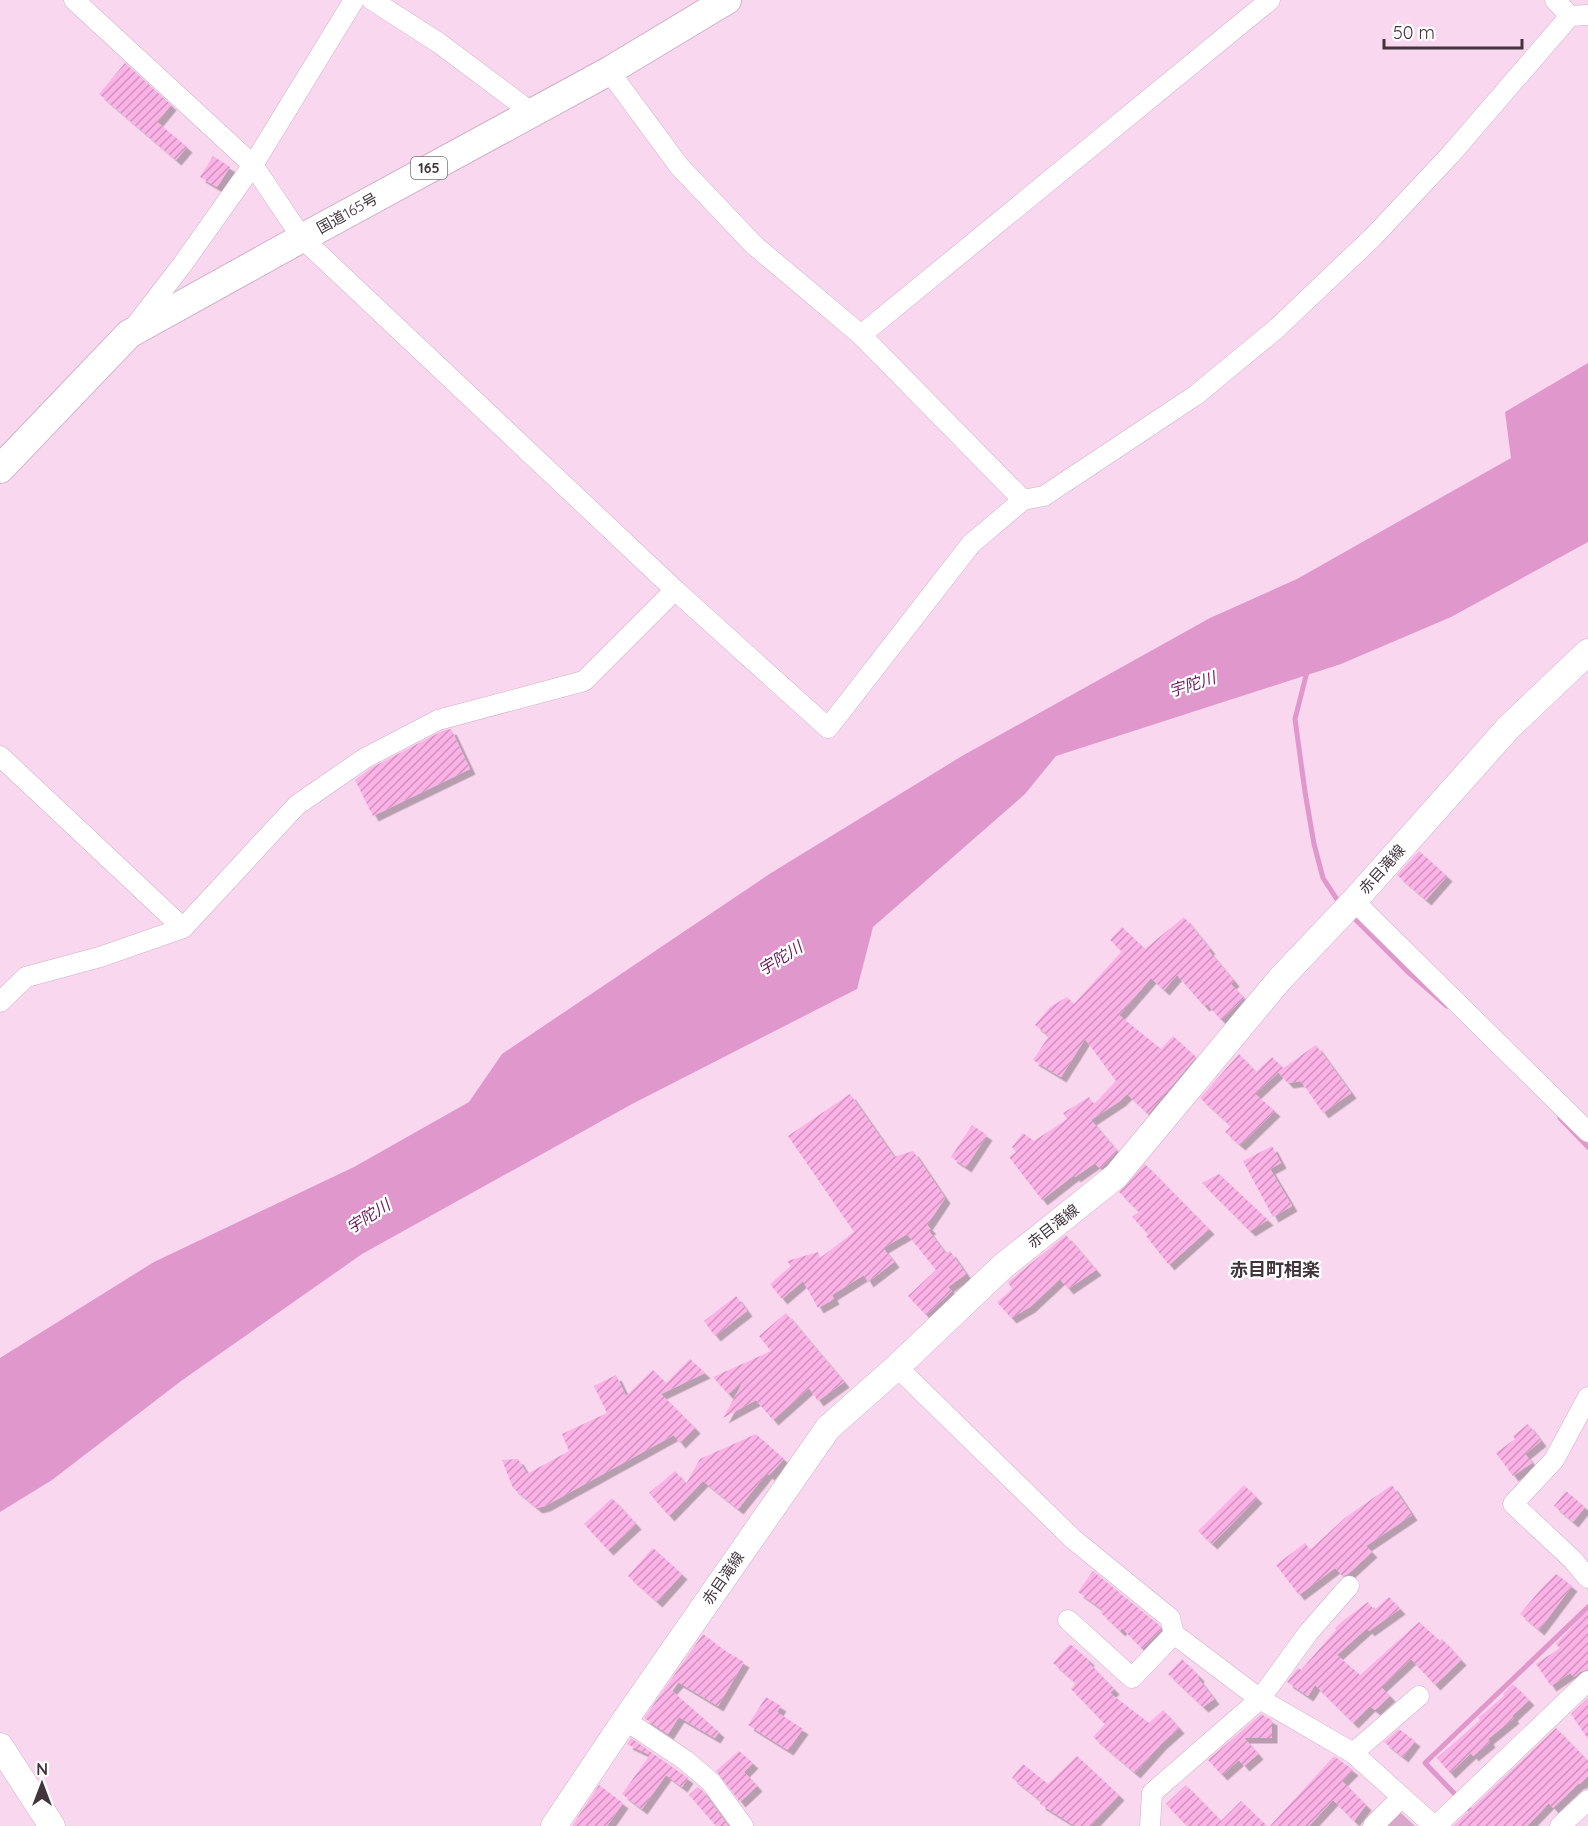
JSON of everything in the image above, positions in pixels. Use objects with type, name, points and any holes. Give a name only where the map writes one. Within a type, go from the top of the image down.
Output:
[{"type":"highway","name":"国道165号","points":[[0,469],[129,334],[302,237],[609,71],[727,0]]},
{"type":"main road","name":"赤目滝線","points":[[554,1826],[828,1428],[1002,1267],[1116,1176],[1280,979],[1347,908],[1509,727],[1588,652]]},
{"type":"main road","points":[[0,1746],[52,1826]]},
{"type":"street","points":[[74,0],[253,165],[302,237],[675,590],[828,728],[971,544],[1023,500],[1044,496],[1196,395],[1276,329],[1373,237],[1579,16],[1555,0]]},
{"type":"street","points":[[129,334],[182,265],[253,165],[354,0]]},
{"type":"street","points":[[372,0],[439,43],[531,112]]},
{"type":"street","points":[[861,335],[1270,0]]},
{"type":"street","points":[[609,71],[680,166],[747,238],[861,335],[1023,500]]},
{"type":"street","points":[[0,1002],[26,977],[100,957],[183,928],[297,805],[365,758],[438,720],[584,681],[675,590]]},
{"type":"street","points":[[0,756],[183,928]]},
{"type":"street","points":[[1347,908],[1588,1132]]},
{"type":"street","points":[[897,1366],[1073,1539],[1170,1618],[1174,1634],[1260,1699],[1353,1753],[1435,1826],[1588,1681]]},
{"type":"street","points":[[1588,1397],[1554,1460],[1513,1504],[1588,1578]]},
{"type":"street","points":[[1150,1826],[1152,1793],[1260,1699],[1308,1633],[1349,1586]]},
{"type":"street","points":[[1068,1620],[1132,1678],[1174,1634]]},
{"type":"street","points":[[1353,1753],[1419,1696]]},
{"type":"street","points":[[625,1720],[685,1760],[711,1782],[743,1826]]},
{"type":"street","points":[[1372,1826],[1401,1798]]},
{"type":"street","points":[[1560,1826],[1588,1800]]},
{"type":"shaded area","points":[[1400,1812],[1415,1826],[1386,1826]]},
{"type":"water","name":"宇陀川","points":[[1588,363],[1588,542],[1451,617],[1341,664],[1056,756],[1025,794],[873,927],[857,989],[632,1104],[362,1254],[181,1381],[52,1480],[0,1512],[0,1358],[154,1262],[354,1167],[469,1102],[502,1054],[771,873],[962,756],[1210,618],[1297,579],[1511,458],[1505,412]]},
{"type":"building","points":[[125,63],[171,105],[157,122],[187,147],[176,160],[99,94]]},
{"type":"building","points":[[213,156],[230,167],[217,187],[200,177]]},
{"type":"building","points":[[451,729],[470,769],[373,816],[355,780],[371,768],[442,731]]},
{"type":"building","points":[[1419,851],[1447,876],[1426,900],[1397,875]]},
{"type":"building","points":[[1184,917],[1234,981],[1231,984],[1244,998],[1221,1020],[1207,1004],[1204,1006],[1177,975],[1164,990],[1151,978],[1119,1015],[1161,1049],[1173,1036],[1196,1057],[1148,1114],[1127,1094],[1091,1120],[1117,1151],[1100,1169],[1095,1163],[1075,1177],[1074,1175],[1042,1200],[1009,1157],[1016,1152],[1012,1147],[1023,1133],[1034,1141],[1067,1119],[1063,1113],[1089,1097],[1094,1104],[1116,1081],[1085,1039],[1061,1077],[1033,1060],[1049,1036],[1035,1025],[1050,1007],[1067,997],[1074,1004],[1122,951],[1110,940],[1122,927],[1145,949]]},
{"type":"building","points":[[1316,1045],[1351,1093],[1323,1113],[1301,1081],[1288,1083],[1278,1072]]},
{"type":"building","points":[[1239,1054],[1256,1072],[1272,1057],[1283,1068],[1255,1094],[1275,1111],[1240,1145],[1225,1132],[1231,1126],[1200,1098]]},
{"type":"building","points":[[850,1094],[894,1157],[913,1151],[945,1198],[927,1225],[931,1229],[928,1230],[946,1254],[950,1251],[966,1274],[948,1287],[952,1291],[926,1315],[908,1296],[936,1270],[907,1234],[883,1248],[894,1262],[868,1282],[864,1275],[832,1295],[834,1299],[818,1308],[803,1281],[782,1299],[770,1284],[791,1266],[787,1261],[818,1252],[820,1258],[854,1232],[788,1136]]},
{"type":"building","points":[[972,1125],[987,1135],[966,1167],[951,1157]]},
{"type":"building","points":[[1272,1146],[1281,1163],[1270,1169],[1292,1206],[1273,1217],[1243,1161]]},
{"type":"building","points":[[1145,1164],[1209,1229],[1169,1265],[1146,1236],[1148,1234],[1132,1217],[1139,1212],[1119,1192]]},
{"type":"building","points":[[1219,1174],[1268,1220],[1250,1231],[1202,1183]]},
{"type":"building","points":[[1066,1235],[1096,1270],[1068,1289],[1060,1279],[1030,1307],[1011,1318],[997,1302],[1012,1289],[1008,1282]]},
{"type":"building","points":[[736,1296],[747,1311],[715,1336],[704,1321]]},
{"type":"building","points":[[786,1313],[844,1382],[818,1401],[809,1388],[773,1420],[756,1400],[723,1418],[743,1382],[728,1394],[713,1377],[771,1351],[759,1336]]},
{"type":"building","points":[[690,1359],[705,1373],[661,1394],[695,1428],[680,1443],[674,1435],[545,1506],[537,1508],[513,1488],[502,1460],[518,1459],[527,1474],[569,1451],[562,1434],[607,1413],[594,1386],[616,1375],[626,1396],[653,1370],[666,1383]]},
{"type":"building","points":[[1528,1424],[1541,1441],[1525,1454],[1532,1463],[1513,1476],[1496,1453],[1515,1439],[1513,1436]]},
{"type":"building","points":[[756,1434],[784,1459],[769,1475],[767,1473],[738,1509],[703,1481],[669,1516],[649,1493],[675,1471],[686,1484],[700,1459]]},
{"type":"building","points":[[1244,1485],[1257,1498],[1212,1544],[1198,1531]]},
{"type":"building","points":[[1392,1485],[1412,1515],[1366,1546],[1372,1552],[1348,1574],[1343,1576],[1335,1568],[1299,1595],[1276,1565],[1305,1543],[1310,1550],[1346,1517]]},
{"type":"building","points":[[1566,1491],[1585,1507],[1573,1522],[1554,1506]]},
{"type":"building","points":[[612,1498],[636,1524],[608,1550],[584,1524]]},
{"type":"building","points":[[653,1548],[682,1574],[657,1602],[628,1576]]},
{"type":"building","points":[[1093,1571],[1159,1625],[1161,1630],[1142,1649],[1122,1628],[1120,1631],[1101,1613],[1103,1610],[1078,1592]]},
{"type":"building","points":[[1556,1574],[1572,1586],[1539,1630],[1520,1614]]},
{"type":"building","points":[[1389,1597],[1400,1609],[1369,1631],[1367,1628],[1337,1655],[1360,1675],[1419,1622],[1440,1641],[1442,1639],[1461,1660],[1435,1685],[1411,1659],[1381,1687],[1390,1696],[1375,1710],[1370,1706],[1353,1723],[1315,1685],[1308,1696],[1287,1682],[1298,1668],[1301,1670],[1344,1620],[1368,1602],[1374,1610]]},
{"type":"building","points":[[1588,1610],[1588,1669],[1574,1677],[1570,1673],[1551,1686],[1536,1664],[1560,1648],[1556,1644]]},
{"type":"building","points":[[703,1634],[744,1662],[718,1706],[678,1682],[671,1690],[719,1732],[715,1738],[679,1717],[668,1734],[644,1718]]},
{"type":"building","points":[[1070,1644],[1089,1660],[1088,1662],[1114,1689],[1110,1693],[1149,1723],[1163,1710],[1179,1728],[1135,1773],[1093,1737],[1105,1724],[1071,1689],[1076,1683],[1053,1663]]},
{"type":"building","points":[[1182,1659],[1199,1676],[1198,1678],[1214,1699],[1203,1707],[1168,1674]]},
{"type":"building","points":[[1513,1684],[1529,1700],[1512,1716],[1514,1718],[1488,1739],[1490,1742],[1473,1756],[1471,1753],[1450,1773],[1437,1758],[1480,1720],[1478,1718],[1504,1696],[1503,1694]]},
{"type":"building","points":[[766,1697],[781,1706],[777,1712],[803,1729],[788,1750],[748,1725]]},
{"type":"building","points":[[1588,1698],[1588,1739],[1571,1714]]},
{"type":"building","points":[[1261,1714],[1272,1720],[1272,1738],[1244,1738],[1258,1754],[1244,1766],[1239,1760],[1222,1775],[1208,1760]]},
{"type":"building","points":[[1556,1728],[1588,1761],[1588,1776],[1580,1784],[1553,1808],[1549,1803],[1527,1826],[1453,1826]]},
{"type":"building","points":[[1399,1729],[1415,1741],[1403,1757],[1384,1742]]},
{"type":"building","points":[[631,1738],[688,1778],[682,1787],[666,1775],[642,1809],[622,1794],[650,1755],[627,1744]]},
{"type":"building","points":[[739,1751],[753,1763],[744,1772],[757,1786],[740,1802],[716,1771]]},
{"type":"building","points":[[1077,1756],[1119,1795],[1090,1826],[1075,1826],[1040,1804],[1041,1801],[1012,1778],[1023,1764],[1048,1784]]},
{"type":"building","points":[[1334,1756],[1353,1770],[1342,1781],[1366,1805],[1354,1821],[1333,1800],[1309,1826],[1270,1826]]},
{"type":"building","points":[[599,1785],[623,1803],[607,1826],[572,1826]]},
{"type":"building","points":[[1186,1785],[1221,1821],[1241,1801],[1267,1826],[1187,1826],[1166,1804]]},
{"type":"building","points":[[698,1787],[728,1826],[716,1826],[689,1795]]},
{"type":"waterway","points":[[1308,668],[1295,719],[1314,844],[1323,878],[1340,904]]},
{"type":"waterway","points":[[1351,915],[1407,971],[1447,1006]]},
{"type":"waterway","points":[[1560,1118],[1588,1147]]},
{"type":"waterway","points":[[1474,1814],[1425,1763],[1588,1607]]},
{"type":"district","name":"赤目町相楽","points":[[1275,1269]]}]
